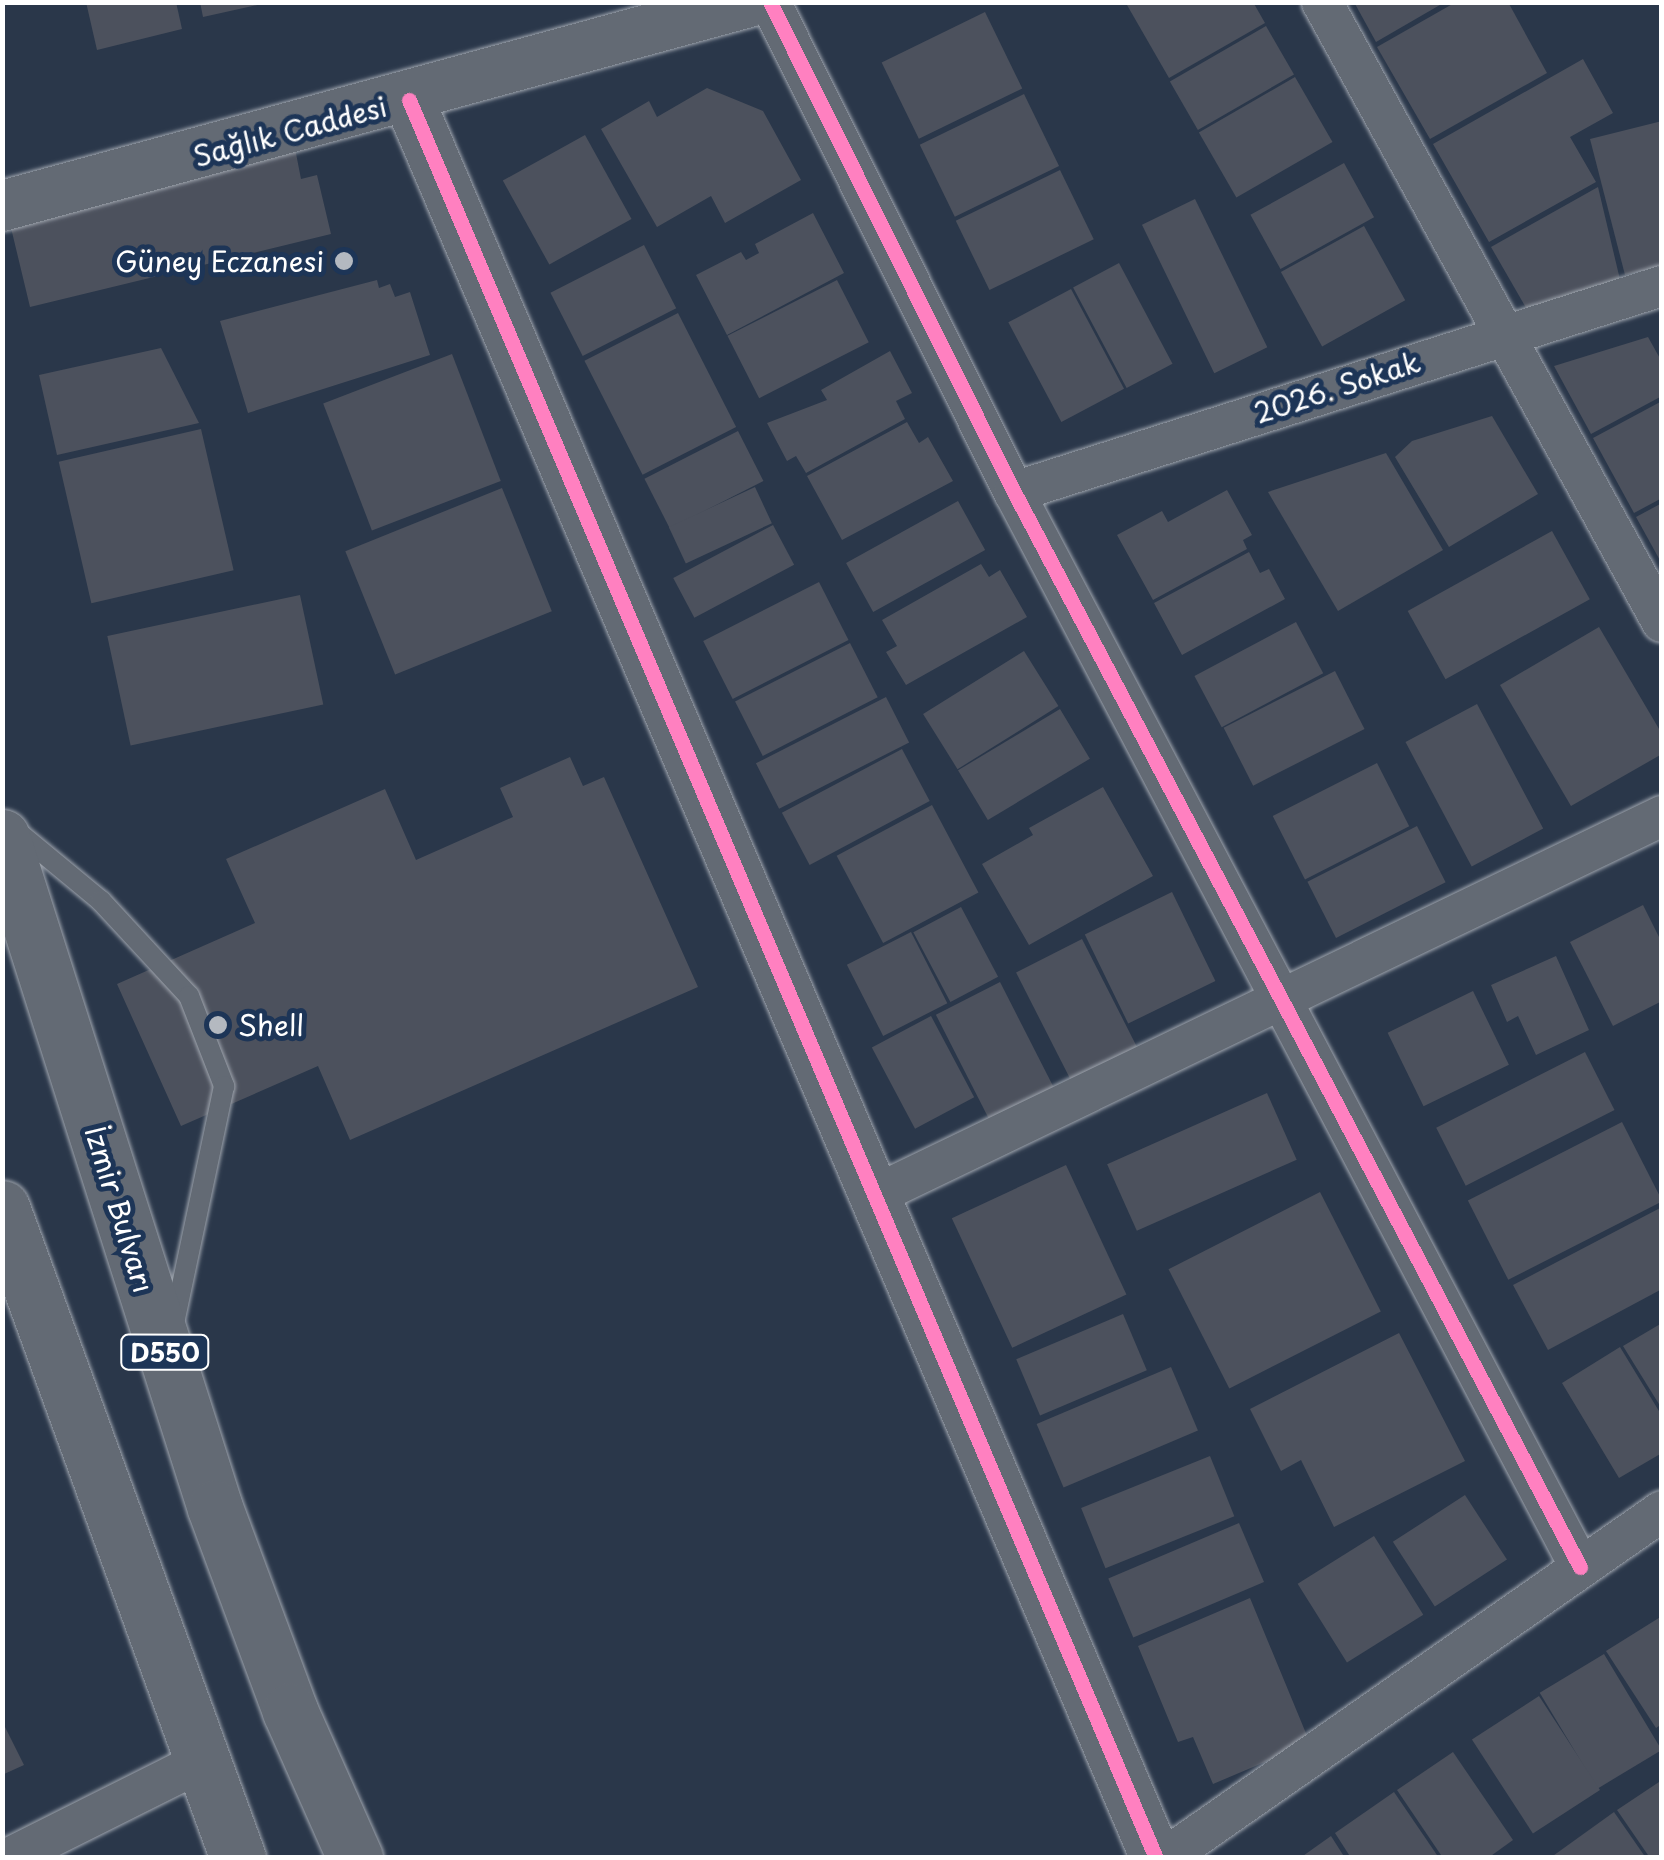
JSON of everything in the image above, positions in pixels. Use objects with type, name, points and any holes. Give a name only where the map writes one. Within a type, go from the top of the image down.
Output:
[{"type":"highway","name":"İzmir Bulvarı","points":[[2,837],[167,1359],[290,1712],[355,1858]]},
{"type":"highway","points":[[2,1208],[199,1763],[238,1858]]},
{"type":"street","name":"Sağlık Caddesi","points":[[2,206],[409,100],[748,2]]},
{"type":"street","points":[[770,2],[1014,492],[1286,1002],[1580,1568]]},
{"type":"street","points":[[1322,2],[1500,334],[1662,622]]},
{"type":"street","points":[[409,100],[871,1197],[1156,1858]]},
{"type":"street","name":"2026. Sokak","points":[[1014,492],[1500,334],[1662,286]]},
{"type":"street","points":[[871,1197],[1286,1002],[1662,816]]},
{"type":"street","points":[[1165,1858],[1662,1511]]},
{"type":"street","points":[[9,1858],[199,1763]]},
{"type":"lane","points":[[2,819],[101,901],[189,996],[224,1086],[167,1359]]},
{"type":"building","points":[[86,2],[176,2],[182,29],[97,50]]},
{"type":"building","points":[[200,2],[262,2],[262,4],[203,17]]},
{"type":"building","points":[[1253,2],[1265,23],[1169,78],[1127,5]]},
{"type":"building","points":[[1354,2],[1445,2],[1376,42]]},
{"type":"building","points":[[1456,2],[1508,2],[1547,73],[1430,139],[1377,47]]},
{"type":"building","points":[[985,12],[1022,88],[919,139],[882,62]]},
{"type":"building","points":[[1266,26],[1294,74],[1198,130],[1170,82]]},
{"type":"building","points":[[1583,59],[1613,113],[1570,137],[1596,182],[1489,242],[1433,144]]},
{"type":"building","points":[[1295,77],[1332,142],[1236,197],[1199,132]]},
{"type":"building","points":[[707,88],[763,111],[801,180],[725,223],[711,196],[657,227],[601,129],[649,101],[657,117]]},
{"type":"building","points":[[1024,94],[1059,166],[955,217],[920,145]]},
{"type":"building","points":[[1662,121],[1662,266],[1625,275],[1590,139]]},
{"type":"building","points":[[585,135],[632,219],[549,265],[503,181]]},
{"type":"building","points":[[293,138],[301,179],[317,175],[331,234],[30,307],[6,207]]},
{"type":"building","points":[[1344,163],[1374,217],[1280,269],[1250,215]]},
{"type":"building","points":[[1060,170],[1094,239],[989,290],[956,221]]},
{"type":"building","points":[[1598,187],[1622,288],[1529,313],[1491,247]]},
{"type":"building","points":[[1195,199],[1267,347],[1214,373],[1142,225]]},
{"type":"building","points":[[813,213],[844,273],[727,335],[696,275],[741,252],[746,260],[759,253],[755,244]]},
{"type":"building","points":[[1364,226],[1405,300],[1322,346],[1281,272]]},
{"type":"building","points":[[644,245],[676,308],[583,356],[550,293]]},
{"type":"building","points":[[1119,263],[1173,364],[1127,388],[1073,287]]},
{"type":"building","points":[[377,280],[379,288],[390,284],[395,297],[410,292],[430,355],[248,413],[220,321]]},
{"type":"building","points":[[837,280],[869,342],[759,398],[727,336]]},
{"type":"building","points":[[1071,289],[1124,389],[1061,422],[1008,322]]},
{"type":"building","points":[[678,313],[736,427],[643,475],[584,361]]},
{"type":"building","points":[[1648,337],[1662,362],[1662,396],[1591,434],[1554,366]]},
{"type":"building","points":[[161,348],[199,423],[57,455],[39,375]]},
{"type":"building","points":[[890,351],[912,393],[896,401],[905,419],[806,473],[796,456],[787,461],[767,423],[827,400],[821,390]]},
{"type":"building","points":[[452,354],[501,481],[372,530],[323,403]]},
{"type":"building","points":[[1662,401],[1662,498],[1634,513],[1593,438]]},
{"type":"building","points":[[1492,416],[1538,494],[1449,547],[1395,457],[1412,441]]},
{"type":"building","points":[[907,422],[919,443],[928,437],[953,481],[842,540],[807,476]]},
{"type":"building","points":[[201,429],[234,570],[91,603],[59,462]]},
{"type":"building","points":[[738,431],[763,481],[670,529],[644,479]]},
{"type":"building","points":[[1386,453],[1443,550],[1338,611],[1268,492]]},
{"type":"building","points":[[755,487],[772,523],[686,563],[669,527]]},
{"type":"building","points":[[502,488],[552,611],[395,675],[345,551]]},
{"type":"building","points":[[1227,490],[1252,535],[1243,540],[1247,549],[1153,600],[1117,535],[1162,511],[1168,522]]},
{"type":"building","points":[[958,501],[985,550],[873,612],[846,563]]},
{"type":"building","points":[[1662,503],[1662,564],[1636,517]]},
{"type":"building","points":[[773,525],[794,565],[694,618],[673,578]]},
{"type":"building","points":[[1552,531],[1590,599],[1446,679],[1408,611]]},
{"type":"building","points":[[1249,552],[1260,573],[1269,569],[1285,599],[1182,655],[1154,603]]},
{"type":"building","points":[[981,564],[989,577],[1000,570],[1027,617],[906,685],[886,652],[897,646],[882,620]]},
{"type":"building","points":[[819,582],[849,640],[733,699],[703,641]]},
{"type":"building","points":[[300,595],[323,705],[131,746],[107,636]]},
{"type":"building","points":[[1296,622],[1323,673],[1222,727],[1194,676]]},
{"type":"building","points":[[1599,627],[1662,734],[1662,754],[1571,806],[1500,685]]},
{"type":"building","points":[[850,643],[878,697],[763,756],[735,702]]},
{"type":"building","points":[[1024,651],[1058,706],[958,769],[923,714]]},
{"type":"building","points":[[1335,671],[1365,729],[1253,786],[1224,728]]},
{"type":"building","points":[[886,697],[909,742],[779,809],[756,763]]},
{"type":"building","points":[[1477,704],[1543,828],[1472,867],[1405,742]]},
{"type":"building","points":[[1060,709],[1090,759],[988,820],[958,770]]},
{"type":"building","points":[[902,749],[930,801],[810,865],[782,813]]},
{"type":"building","points":[[570,757],[583,786],[604,777],[698,987],[350,1140],[318,1066],[181,1126],[117,984],[255,923],[226,859],[385,789],[416,860],[513,817],[500,788]]},
{"type":"building","points":[[1377,763],[1409,826],[1305,879],[1273,816]]},
{"type":"building","points":[[1103,787],[1153,876],[1029,945],[982,864],[1033,835],[1029,828]]},
{"type":"building","points":[[932,805],[978,892],[883,943],[837,856]]},
{"type":"building","points":[[1417,826],[1446,882],[1336,938],[1307,882]]},
{"type":"building","points":[[1172,892],[1215,981],[1128,1024],[1085,935]]},
{"type":"building","points":[[1643,905],[1662,943],[1662,1001],[1613,1026],[1570,942]]},
{"type":"building","points":[[961,907],[998,977],[950,1002],[913,932]]},
{"type":"building","points":[[911,932],[947,1003],[883,1036],[847,965]]},
{"type":"building","points":[[1082,939],[1139,1050],[1073,1084],[1016,973]]},
{"type":"building","points":[[1556,956],[1589,1030],[1536,1055],[1518,1016],[1507,1022],[1491,985]]},
{"type":"building","points":[[1000,982],[1054,1088],[990,1121],[936,1015]]},
{"type":"building","points":[[1473,991],[1509,1065],[1424,1106],[1388,1033]]},
{"type":"building","points":[[931,1016],[974,1097],[915,1129],[872,1047]]},
{"type":"building","points":[[1585,1052],[1615,1110],[1466,1186],[1436,1128]]},
{"type":"building","points":[[1267,1093],[1297,1160],[1137,1231],[1107,1164]]},
{"type":"building","points":[[1622,1122],[1662,1202],[1508,1280],[1468,1201]]},
{"type":"building","points":[[1066,1165],[1126,1295],[1012,1348],[952,1218]]},
{"type":"building","points":[[1320,1192],[1381,1311],[1229,1389],[1169,1269]]},
{"type":"building","points":[[1662,1207],[1662,1289],[1548,1350],[1513,1285]]},
{"type":"building","points":[[1123,1314],[1147,1370],[1040,1415],[1016,1359]]},
{"type":"building","points":[[1662,1323],[1662,1409],[1623,1346]]},
{"type":"building","points":[[1399,1333],[1465,1461],[1334,1527],[1301,1460],[1281,1471],[1250,1409]]},
{"type":"building","points":[[1620,1347],[1662,1416],[1662,1453],[1619,1478],[1562,1383]]},
{"type":"building","points":[[1171,1367],[1198,1431],[1064,1488],[1037,1424]]},
{"type":"building","points":[[1210,1456],[1234,1516],[1105,1568],[1081,1508]]},
{"type":"building","points":[[1465,1495],[1507,1560],[1435,1606],[1393,1542]]},
{"type":"building","points":[[1239,1523],[1264,1582],[1133,1637],[1108,1578]]},
{"type":"building","points":[[1374,1536],[1423,1615],[1347,1663],[1298,1584]]},
{"type":"building","points":[[1250,1598],[1310,1743],[1213,1784],[1193,1737],[1178,1742],[1138,1646]]},
{"type":"building","points":[[1662,1616],[1662,1724],[1656,1728],[1606,1651]]},
{"type":"building","points":[[1604,1654],[1662,1750],[1597,1789],[1540,1693]]},
{"type":"building","points":[[1539,1696],[1600,1790],[1533,1834],[1472,1740]]},
{"type":"building","points":[[2,1721],[24,1765],[2,1775]]},
{"type":"building","points":[[1453,1752],[1513,1840],[1488,1858],[1443,1858],[1397,1790]]},
{"type":"building","points":[[1662,1780],[1662,1858],[1650,1858],[1617,1810]]},
{"type":"building","points":[[1394,1792],[1439,1858],[1351,1858],[1335,1833]]},
{"type":"building","points":[[1614,1812],[1646,1858],[1550,1858]]},
{"type":"building","points":[[1331,1836],[1345,1858],[1300,1858]]},
{"type":"cycle path","points":[[770,2],[1014,492],[1580,1567]]},
{"type":"cycle path","points":[[409,100],[1156,1858]]},
{"type":"place","name":"Güney Eczanesi","points":[[344,261]]},
{"type":"place","name":"Shell","points":[[218,1025]]}]
